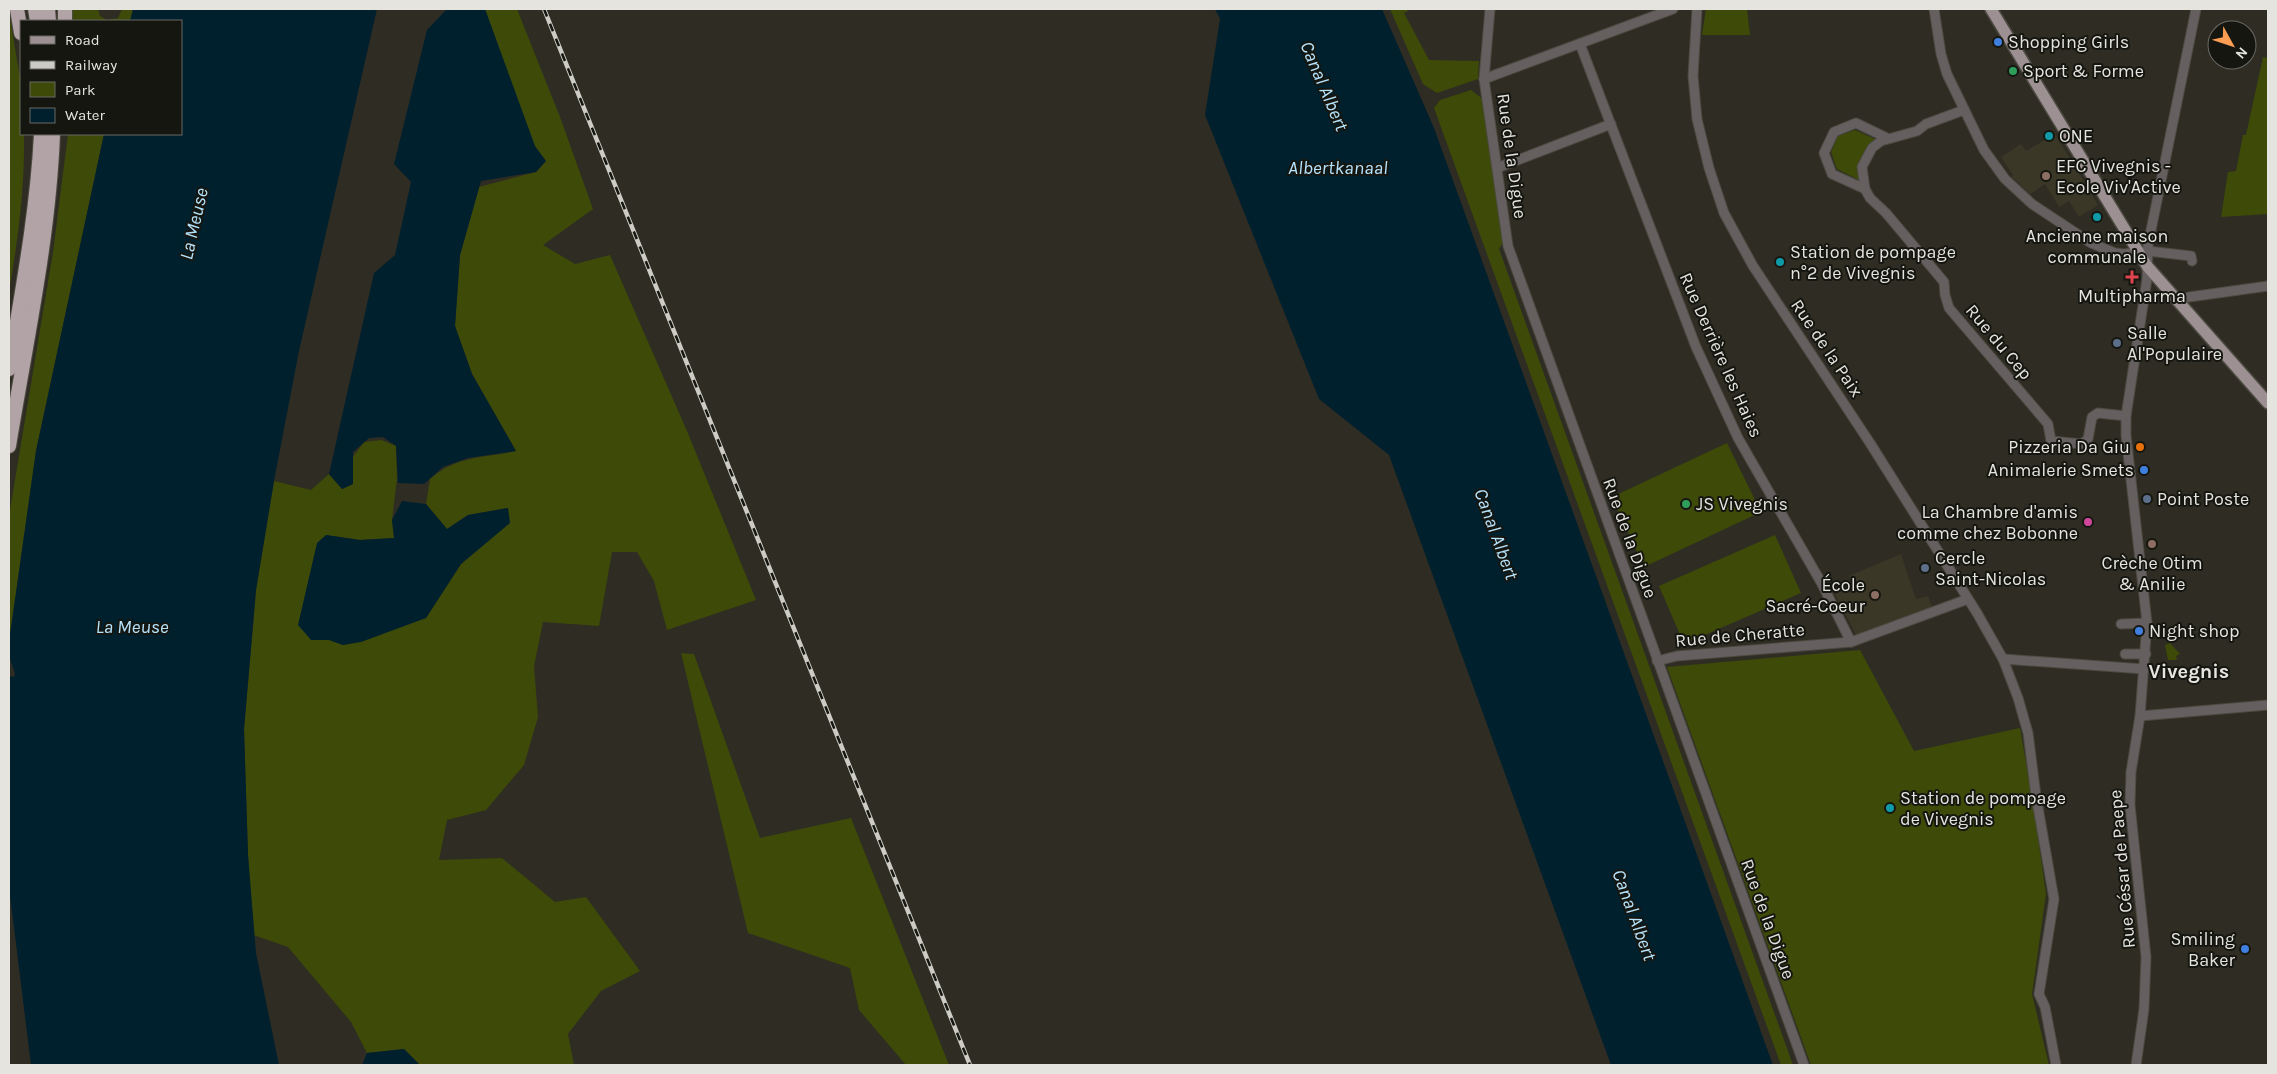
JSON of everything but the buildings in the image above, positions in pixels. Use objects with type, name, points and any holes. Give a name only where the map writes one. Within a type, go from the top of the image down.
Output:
[{"type":"highway","points":[[17,9],[20,27]]},
{"type":"highway","points":[[33,135],[45,175]]},
{"type":"highway","points":[[9,446],[45,175],[41,135]]},
{"type":"highway","points":[[9,369],[32,229],[53,135]]},
{"type":"highway","points":[[45,175],[59,155],[61,135]]},
{"type":"main road","points":[[1991,9],[2143,252],[2147,266],[2268,403]]},
{"type":"street","name":"Rue de la Digue","points":[[1490,9],[1484,80],[1508,246],[1804,1065]]},
{"type":"street","points":[[1484,80],[1673,9]]},
{"type":"street","name":"Rue de la Paix","points":[[1696,9],[1693,76],[1698,119],[1709,168],[1724,213],[1753,266],[1866,435],[1968,599]]},
{"type":"street","points":[[1934,9],[1944,64],[1964,110],[1993,166],[2032,204],[2091,243],[2115,253],[2143,252],[2191,256],[2192,261]]},
{"type":"street","points":[[2143,252],[2196,9]]},
{"type":"street","name":"Rue Derrière les Haies","points":[[1580,44],[1696,347],[1717,395],[1738,438],[1822,584],[1851,642]]},
{"type":"street","points":[[1864,189],[1862,176],[1865,158],[1872,148],[1887,138],[1897,138],[1917,131],[1926,124],[1964,110]]},
{"type":"street","name":"Rue du Cep","points":[[1887,138],[1856,123],[1834,132],[1824,153],[1832,174],[1864,189],[1944,282],[1949,308],[2048,424],[2051,441],[2082,444],[2088,439],[2092,417],[2098,413],[2126,416]]},
{"type":"street","points":[[1497,168],[1611,124]]},
{"type":"street","name":"Rue César de Paepe","points":[[2136,1065],[2144,1009],[2146,957],[2130,805],[2131,772],[2140,716],[2148,623],[2126,435],[2126,416],[2147,279],[2147,266]]},
{"type":"street","points":[[2176,300],[2268,286]]},
{"type":"street","points":[[1968,599],[2003,660],[2018,698],[2028,734],[2036,796],[2054,899],[2039,994],[2045,1006],[2056,1065]]},
{"type":"street","name":"Rue de Cheratte","points":[[1657,661],[1677,656],[1851,642],[1968,599]]},
{"type":"street","points":[[2120,624],[2148,623]]},
{"type":"street","points":[[2125,654],[2146,654]]},
{"type":"street","points":[[2003,660],[2144,669]]},
{"type":"street","points":[[2140,716],[2268,705]]},
{"type":"shaded area","name":"EFC Vivegnis - Ecole Viv'Active","points":[[2055,134],[2098,205],[2079,217],[2069,201],[2059,207],[2045,184],[2030,194],[2012,177],[2013,175],[2001,157],[2021,144],[2026,151]]},
{"type":"shaded area","name":"École Sacré-Coeur","points":[[1901,554],[1916,599],[1928,596],[1932,607],[1856,635],[1835,594],[1852,586],[1849,576]]},
{"type":"green space","points":[[71,9],[98,9],[100,16],[107,20],[71,20]]},
{"type":"green space","points":[[122,9],[133,9],[130,20],[107,20],[118,18]]},
{"type":"green space","points":[[485,9],[517,9],[560,117],[593,209],[543,245],[575,264],[610,255],[687,431],[756,600],[667,630],[654,581],[637,552],[612,552],[599,626],[543,622],[534,666],[538,717],[524,765],[486,810],[447,820],[439,860],[502,858],[555,902],[586,897],[640,971],[601,991],[568,1034],[574,1065],[420,1065],[404,1049],[367,1053],[351,1022],[288,947],[253,935],[248,855],[244,729],[256,590],[274,481],[311,490],[329,474],[342,489],[353,484],[353,457],[364,442],[381,440],[396,446],[397,478],[392,520],[394,538],[360,540],[326,535],[311,640],[330,640],[343,645],[426,618],[461,564],[509,523],[507,508],[468,515],[447,529],[426,504],[430,479],[440,471],[470,459],[516,451],[472,374],[455,326],[460,255],[479,187],[536,172],[546,161],[534,150]]},
{"type":"green space","points":[[1390,9],[1411,9],[1404,13],[1429,60],[1479,61],[1478,79],[1437,93],[1423,84]]},
{"type":"green space","points":[[1706,9],[1747,9],[1750,35],[1702,35]]},
{"type":"green space","points":[[9,12],[20,78],[20,135],[24,135],[24,154],[20,213],[9,292]]},
{"type":"green space","points":[[2263,57],[2268,58],[2268,214],[2221,217],[2228,172],[2236,171]]},
{"type":"green space","points":[[1471,90],[1483,99],[1503,243],[1499,249],[1793,1065],[1781,1065],[1434,108],[1440,100]]},
{"type":"green space","points":[[1855,130],[1877,140],[1860,167],[1859,180],[1837,169],[1831,152],[1838,136]]},
{"type":"green space","points":[[68,135],[104,135],[36,451],[9,642],[9,516],[53,252]]},
{"type":"green space","name":"JS Vivegnis","points":[[1727,443],[1761,512],[1644,567],[1612,497]]},
{"type":"green space","points":[[1775,535],[1801,593],[1684,644],[1659,586]]},
{"type":"green space","points":[[2170,643],[2180,654],[2176,656],[2177,660],[2168,660],[2165,645]]},
{"type":"green space","points":[[1860,650],[1914,751],[2020,728],[2046,894],[2032,994],[2049,1065],[1811,1065],[1667,667]]},
{"type":"green space","points":[[681,653],[694,654],[760,838],[851,818],[949,1065],[906,1065],[859,1010],[850,968],[748,933]]},
{"type":"water","name":"La Meuse","points":[[133,9],[377,9],[299,351],[274,481],[256,590],[244,729],[248,855],[256,953],[279,1065],[31,1065],[9,887],[9,676],[14,677],[15,674],[9,656],[9,642],[36,451],[104,135],[182,135],[182,20],[130,20]]},
{"type":"water","points":[[447,9],[485,9],[535,146],[546,161],[536,172],[481,181],[460,255],[455,326],[472,374],[516,451],[468,458],[443,467],[424,484],[398,483],[396,446],[383,437],[369,438],[353,452],[353,484],[342,489],[329,474],[374,273],[395,255],[411,182],[394,164],[427,30]]},
{"type":"water","name":"Albertkanaal","points":[[1215,9],[1382,9],[1434,128],[1773,1065],[1611,1065],[1389,455],[1319,399],[1205,115],[1220,19]]},
{"type":"water","points":[[402,501],[426,504],[447,529],[468,515],[508,508],[510,523],[461,564],[426,618],[361,642],[343,645],[329,640],[311,640],[298,625],[317,543],[326,535],[360,540],[394,538],[392,520]]},
{"type":"water","points":[[404,1049],[420,1065],[362,1065],[367,1053]]},
{"type":"railway","points":[[544,9],[970,1065]]},
{"type":"place","name":"Shopping Girls","points":[[1998,42]]},
{"type":"place","name":"Sport & Forme","points":[[2013,71]]},
{"type":"place","name":"ONE","points":[[2049,136]]},
{"type":"place","name":"EFC Vivegnis - Ecole Viv'Active","points":[[2046,176]]},
{"type":"place","name":"Ancienne maison communale","points":[[2097,217]]},
{"type":"place","name":"Station de pompage n°2 de Vivegnis","points":[[1780,262]]},
{"type":"place","name":"Multipharma","points":[[2132,277]]},
{"type":"place","name":"Salle Al'Populaire","points":[[2117,343]]},
{"type":"place","name":"Pizzeria Da Giu","points":[[2140,447]]},
{"type":"place","name":"Animalerie Smets","points":[[2144,470]]},
{"type":"place","name":"Point Poste","points":[[2147,499]]},
{"type":"place","name":"JS Vivegnis","points":[[1686,504]]},
{"type":"place","name":"La Chambre d'amis comme chez Bobonne","points":[[2088,522]]},
{"type":"place","name":"Crèche Otim & Anilie","points":[[2152,544]]},
{"type":"place","name":"Cercle Saint-Nicolas","points":[[1925,568]]},
{"type":"place","name":"École Sacré-Coeur","points":[[1875,595]]},
{"type":"place","name":"Night shop","points":[[2139,631]]},
{"type":"place","name":"Station de pompage de Vivegnis","points":[[1890,808]]},
{"type":"place","name":"Smiling Baker","points":[[2245,949]]},
{"type":"district","name":"Vivegnis","points":[[2189,671]]},
{"type":"water label","name":"Canal Albert","points":[[1324,86]]},
{"type":"water label","name":"Canal Albert","points":[[1496,534]]},
{"type":"water label","name":"Canal Albert","points":[[1634,915]]}]
